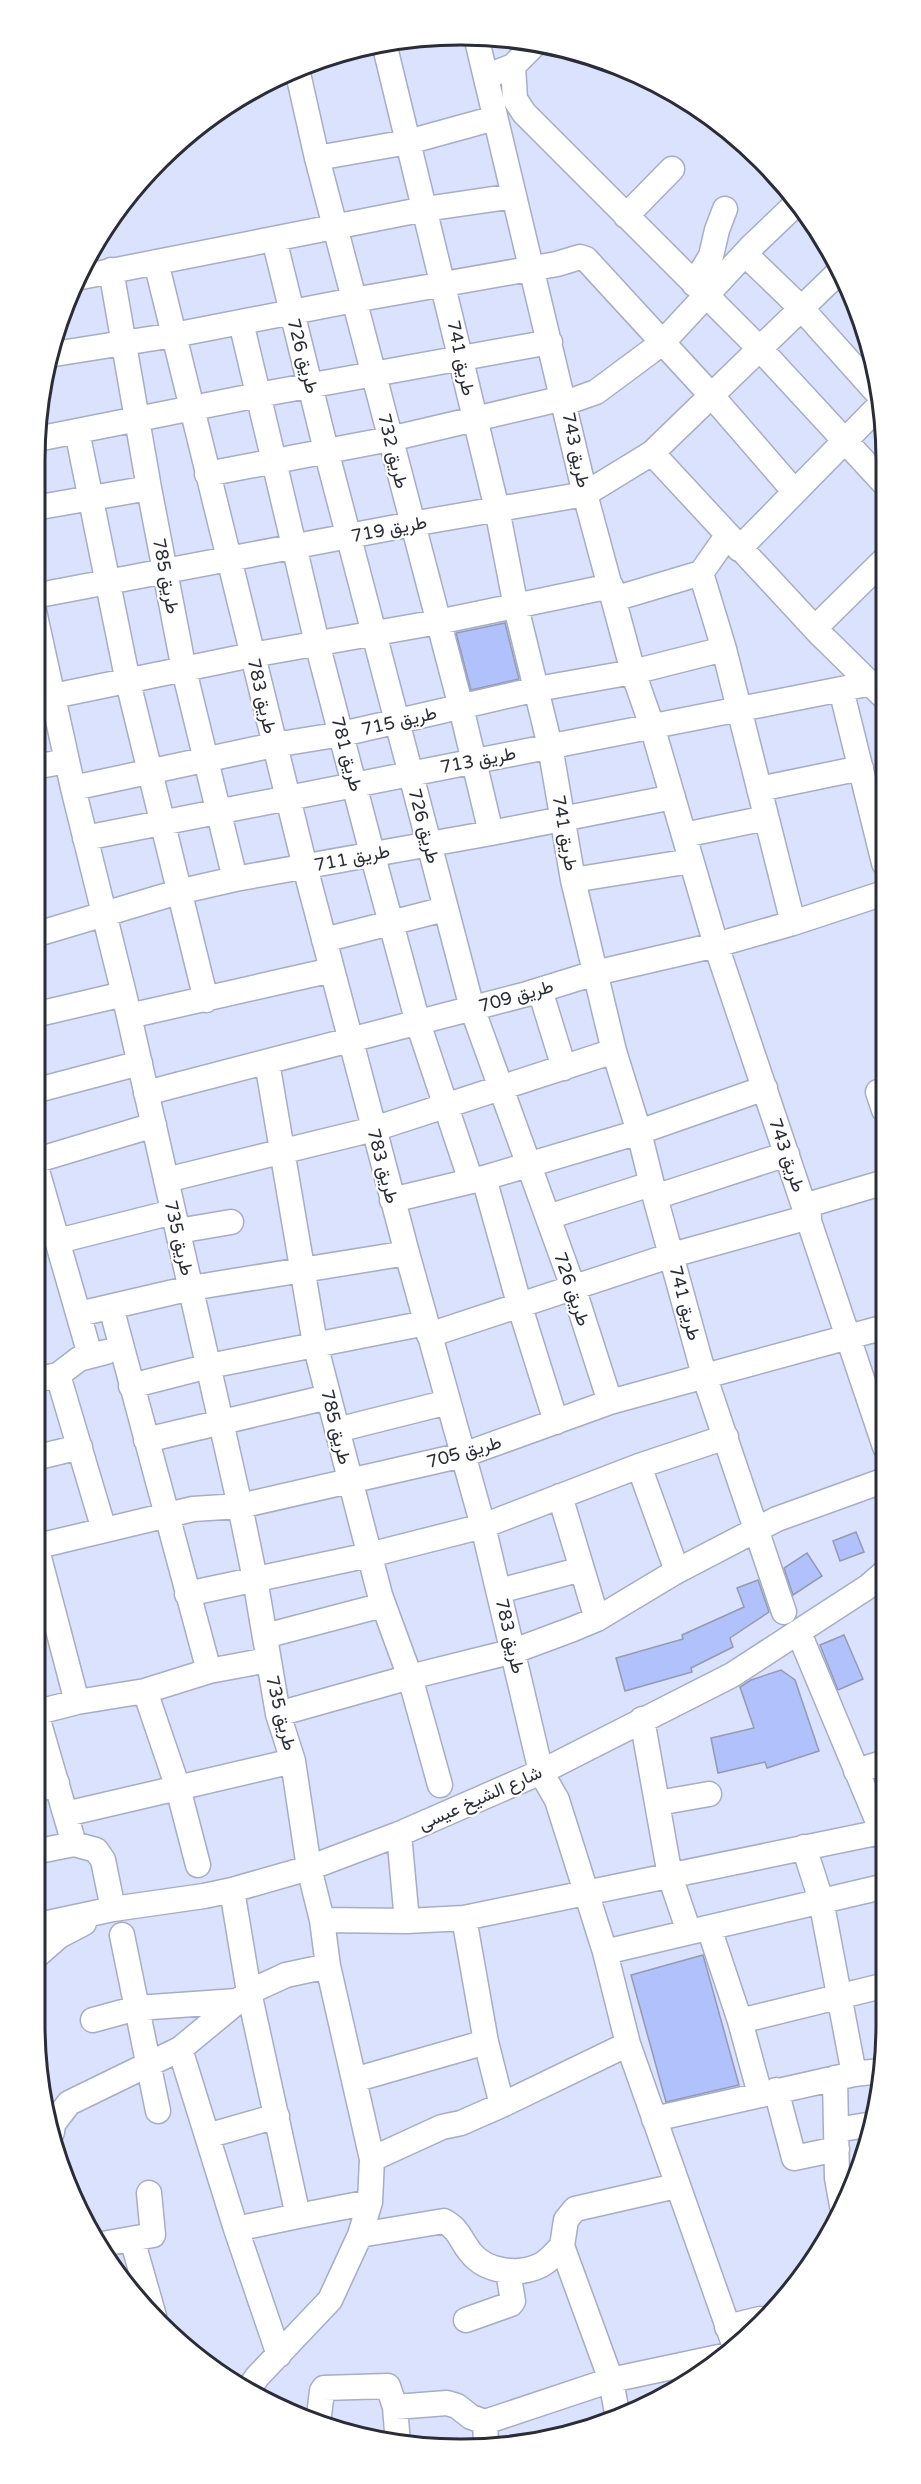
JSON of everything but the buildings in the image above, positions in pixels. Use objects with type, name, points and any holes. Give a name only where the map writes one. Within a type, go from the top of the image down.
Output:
[{"type":"street","name":"طريق 743","points":[[478,46],[565,401],[585,494],[633,672],[652,726],[716,945],[807,1211],[846,1338],[858,1363],[876,1419]]},
{"type":"street","points":[[485,77],[513,66],[528,51]]},
{"type":"street","name":"طريق 741","points":[[386,52],[462,358],[473,418],[497,509],[516,607],[550,746],[573,880],[614,1051],[639,1132],[704,1375],[784,1612]]},
{"type":"street","points":[[513,66],[515,99],[524,113],[760,349],[876,474]]},
{"type":"street","name":"طريق 732","points":[[299,78],[317,158],[475,761],[491,833]]},
{"type":"street","points":[[317,158],[408,142],[495,118]]},
{"type":"street","points":[[626,216],[672,169]]},
{"type":"street","points":[[89,275],[425,209],[514,196]]},
{"type":"street","points":[[700,290],[725,209]]},
{"type":"street","points":[[207,474],[390,439],[473,418],[565,401],[596,392],[662,343],[700,290],[745,254],[792,211]]},
{"type":"street","name":"طريق 726","points":[[274,239],[373,634],[472,1008],[573,1287],[610,1402]]},
{"type":"street","points":[[745,254],[802,309],[869,383]]},
{"type":"street","points":[[59,353],[174,335],[580,257],[586,259],[711,395],[795,492]]},
{"type":"street","name":"طريق 783","points":[[156,262],[287,798],[406,1253],[500,1591],[541,1772],[557,1800],[605,1952],[628,2044],[730,2335]]},
{"type":"street","name":"طريق 785","points":[[111,270],[184,670],[235,879]]},
{"type":"street","name":"طريق 719","points":[[45,595],[412,524],[585,494],[652,453],[833,278]]},
{"type":"street","name":"طريق 781","points":[[241,322],[317,643],[418,1023],[446,1105],[477,1179],[556,1422]]},
{"type":"street","points":[[46,437],[258,395],[550,342]]},
{"type":"street","points":[[45,698],[252,655],[612,592],[701,573],[733,543],[795,492],[873,412]]},
{"type":"street","points":[[77,431],[128,682],[206,1000]]},
{"type":"street","points":[[652,453],[733,543],[876,687]]},
{"type":"street","points":[[45,506],[149,488]]},
{"type":"street","points":[[815,628],[876,568]]},
{"type":"street","points":[[701,573],[724,649],[793,923]]},
{"type":"street","name":"طريق 715","points":[[73,788],[274,745],[342,734],[537,689],[633,672],[724,649]]},
{"type":"street","points":[[841,689],[876,830]]},
{"type":"street","name":"طريق 713","points":[[85,838],[841,689],[876,689]]},
{"type":"street","name":"طريق 735","points":[[45,703],[67,761],[127,1005],[209,1366],[255,1579],[278,1714],[293,1761],[309,1868],[322,1920],[328,1966],[372,2158],[370,2202],[360,2235],[330,2300],[253,2383]]},
{"type":"street","points":[[45,765],[67,761]]},
{"type":"street","points":[[759,789],[861,768]]},
{"type":"street","name":"طريق 711","points":[[45,931],[178,892],[235,879],[491,833],[673,797]]},
{"type":"street","points":[[684,835],[766,818]]},
{"type":"street","points":[[573,880],[691,861]]},
{"type":"street","name":"طريق 709","points":[[146,1093],[418,1023],[595,973],[716,945],[793,923],[876,895]]},
{"type":"street","points":[[324,940],[445,909]]},
{"type":"street","points":[[45,1014],[206,1000],[332,970]]},
{"type":"street","points":[[540,990],[564,1068]]},
{"type":"street","points":[[166,1180],[374,1129],[614,1051]]},
{"type":"street","name":"طريق 785","points":[[267,1062],[315,1344],[349,1482],[383,1605],[410,1677],[440,1785]]},
{"type":"street","points":[[45,1089],[140,1063]]},
{"type":"street","points":[[392,1200],[477,1179],[639,1132],[765,1088]]},
{"type":"street","points":[[45,1158],[154,1125]]},
{"type":"street","points":[[548,1217],[787,1154]]},
{"type":"street","points":[[132,1386],[209,1366],[315,1344],[428,1329],[520,1307],[573,1287],[807,1211],[876,1185]]},
{"type":"street","points":[[45,1196],[90,1355]]},
{"type":"street","points":[[58,1241],[175,1221],[231,1222]]},
{"type":"street","points":[[79,1314],[191,1288],[406,1253]]},
{"type":"street","points":[[111,1307],[209,1671]]},
{"type":"street","name":"طريق 705","points":[[45,1544],[193,1509],[240,1506],[463,1455],[610,1402],[876,1329]]},
{"type":"street","points":[[45,1378],[58,1375],[79,1359],[121,1348]]},
{"type":"street","points":[[58,1375],[104,1530]]},
{"type":"street","points":[[146,1440],[328,1397]]},
{"type":"street","points":[[337,1430],[448,1402]]},
{"type":"street","points":[[187,1594],[369,1555],[483,1526],[639,1466],[726,1437]]},
{"type":"street","points":[[45,1455],[80,1447]]},
{"type":"street","points":[[639,1466],[678,1571]]},
{"type":"street","points":[[278,1714],[514,1651],[597,1619],[678,1571],[777,1519],[876,1483]]},
{"type":"street","points":[[560,1496],[597,1619]]},
{"type":"street","points":[[500,1591],[582,1569]]},
{"type":"street","name":"شارع الشيخ عيسى","points":[[45,1924],[113,1909],[232,1890],[309,1868],[399,1834],[541,1772],[732,1674],[799,1633],[876,1581]]},
{"type":"street","points":[[45,1583],[77,1702]]},
{"type":"street","points":[[265,1636],[383,1605]]},
{"type":"street","points":[[799,1633],[876,1818]]},
{"type":"street","points":[[45,1710],[77,1702],[145,1691],[209,1671],[268,1660]]},
{"type":"street","points":[[145,1691],[178,1788],[198,1866]]},
{"type":"street","points":[[642,1719],[669,1876],[699,1930],[740,2022],[794,2158],[863,2129]]},
{"type":"street","points":[[66,1814],[293,1761]]},
{"type":"street","points":[[856,1771],[876,1765]]},
{"type":"street","points":[[46,1786],[66,1814],[74,1844]]},
{"type":"street","points":[[658,1803],[709,1794]]},
{"type":"street","points":[[399,1834],[407,1921]]},
{"type":"street","points":[[322,1920],[407,1921],[464,1918],[804,1847],[876,1838]]},
{"type":"street","points":[[45,1850],[74,1844],[96,1850],[103,1860],[113,1909],[59,1936],[45,1948]]},
{"type":"street","points":[[804,1847],[821,1900],[840,1996],[844,2076],[836,2140],[847,2176]]},
{"type":"street","points":[[605,1952],[876,1888]]},
{"type":"street","points":[[232,1890],[243,1996],[278,2116],[298,2216]]},
{"type":"street","points":[[464,1918],[486,2042],[502,2105]]},
{"type":"street","points":[[122,1935],[158,2111]]},
{"type":"street","points":[[56,2120],[69,2103],[180,2049],[243,1996],[286,1975],[328,1966]]},
{"type":"street","points":[[740,2022],[876,1987]]},
{"type":"street","points":[[93,2020],[137,2008],[243,1996]]},
{"type":"street","points":[[354,2080],[486,2042]]},
{"type":"street","points":[[372,2158],[442,2127],[461,2123],[502,2105],[628,2044]]},
{"type":"street","points":[[180,2049],[236,2229],[279,2355]]},
{"type":"street","points":[[654,2119],[768,2092],[873,2072]]},
{"type":"street","points":[[207,2136],[278,2116]]},
{"type":"street","points":[[616,2408],[611,2380],[562,2246],[566,2220],[575,2210],[676,2186]]},
{"type":"street","points":[[108,2243],[153,2235],[149,2193]]},
{"type":"street","points":[[236,2229],[370,2202]]},
{"type":"street","points":[[360,2235],[444,2221],[457,2229],[471,2255],[493,2268],[508,2272],[541,2265],[562,2246]]},
{"type":"street","points":[[132,2239],[149,2298]]},
{"type":"street","points":[[466,2320],[511,2304],[513,2301],[508,2272]]},
{"type":"street","points":[[395,2407],[447,2403],[457,2406],[486,2433],[611,2380],[703,2360]]},
{"type":"street","points":[[319,2414],[322,2391],[329,2386],[388,2386],[395,2407],[397,2434]]}]
